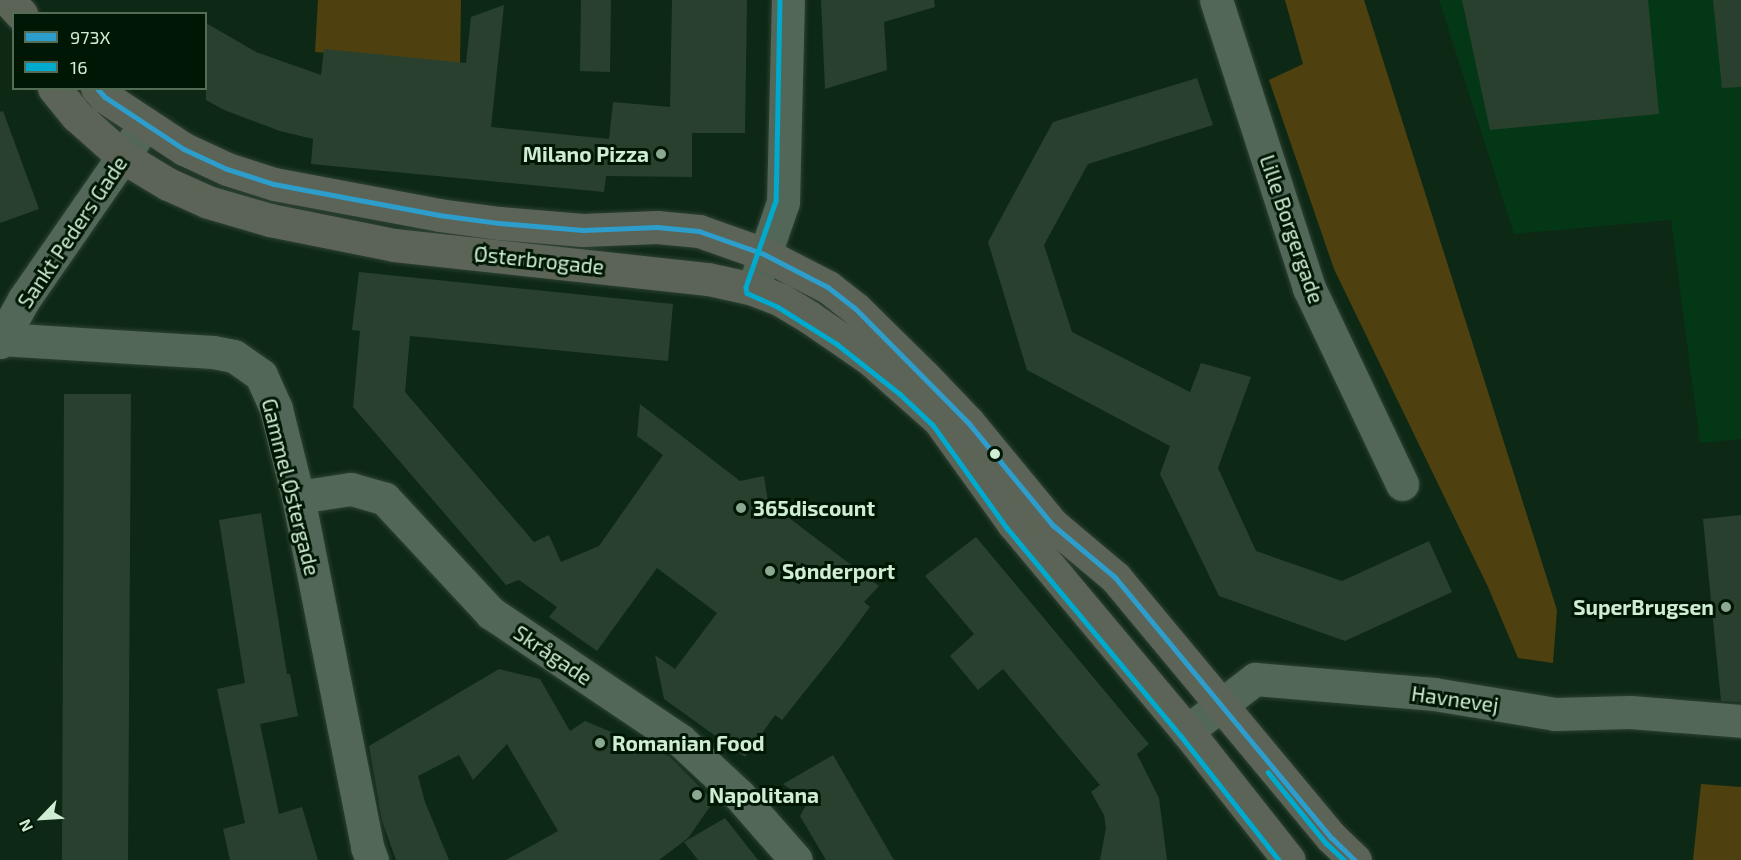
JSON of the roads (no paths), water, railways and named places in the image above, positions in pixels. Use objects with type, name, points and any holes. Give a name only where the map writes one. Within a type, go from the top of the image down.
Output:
[{"type":"main road","name":"Østerbrogade","points":[[56,90],[77,116],[123,158],[168,184],[208,202],[270,220],[394,245],[708,279],[753,289],[781,300],[841,338],[905,388],[939,420],[1014,523],[1187,731],[1289,860]]},
{"type":"main road","name":"Østerbrogade","points":[[100,90],[145,124],[184,149],[227,169],[274,184],[439,215],[499,223],[583,230],[657,227],[699,231],[764,254],[828,287],[855,308],[968,422],[1053,525],[1115,577],[1223,704],[1332,838],[1355,860]]},
{"type":"main road","points":[[1217,768],[1259,860]]},
{"type":"street","points":[[753,289],[783,202],[788,0]]},
{"type":"street","name":"Lille Borgergade","points":[[1216,0],[1309,288],[1402,484]]},
{"type":"street","name":"Sankt Peders Gade","points":[[0,340],[24,299],[145,124]]},
{"type":"street","name":"Gammel Østergade","points":[[0,340],[213,352],[234,356],[261,375],[273,400],[298,497],[367,847],[372,860]]},
{"type":"street","name":"Skrågade","points":[[298,497],[351,489],[385,499],[490,613],[680,740],[739,795],[796,860]]},
{"type":"street","name":"Havnevej","points":[[1187,731],[1255,679],[1434,694],[1555,714],[1630,712],[1741,721]]},
{"type":"place","name":"Milano Pizza","points":[[661,154]]},
{"type":"place","name":"365discount","points":[[741,508]]},
{"type":"place","name":"Sønderport","points":[[770,571]]},
{"type":"place","name":"SuperBrugsen","points":[[1726,607]]},
{"type":"place","name":"Romanian Food","points":[[600,743]]},
{"type":"place","name":"Napolitana","points":[[697,795]]}]
